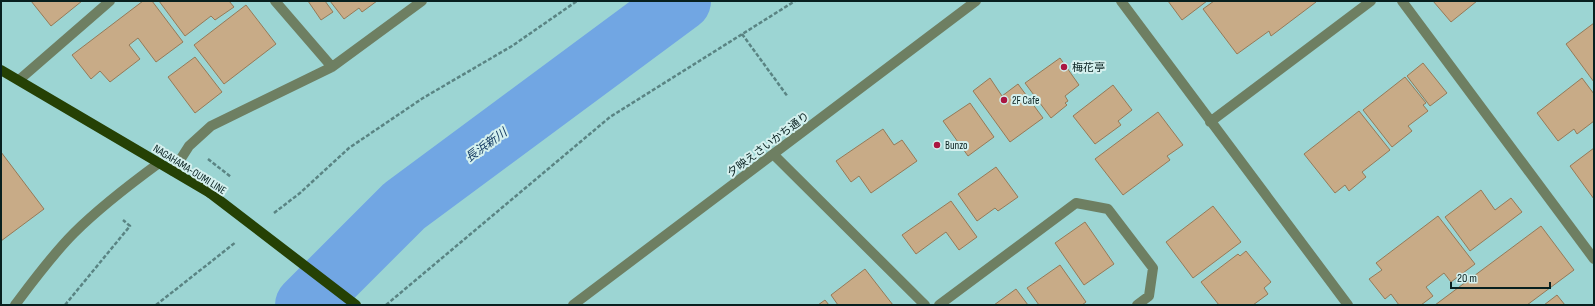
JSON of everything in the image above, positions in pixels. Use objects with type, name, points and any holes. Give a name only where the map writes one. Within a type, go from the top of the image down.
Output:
[{"type":"main road","name":"NAGAHAMA-OUMI LINE","points":[[1,70],[210,193],[356,305]]},
{"type":"street","points":[[274,1],[332,67]]},
{"type":"street","points":[[173,171],[189,146],[211,126],[332,67],[422,1]]},
{"type":"street","name":"夕映えさいかち通り","points":[[573,305],[774,155],[976,1]]},
{"type":"street","points":[[1121,1],[1348,305]]},
{"type":"street","points":[[1210,122],[1371,1]]},
{"type":"street","points":[[1402,1],[1594,259]]},
{"type":"street","points":[[19,80],[105,3]]},
{"type":"street","points":[[774,155],[925,305]]},
{"type":"street","points":[[15,305],[73,234],[127,186],[160,163]]},
{"type":"street","points":[[939,305],[1076,203],[1108,209],[1153,268],[1149,296],[1137,305]]},
{"type":"path","points":[[270,216],[300,193],[349,148],[424,98],[512,46],[577,1]]},
{"type":"path","points":[[386,305],[610,117],[795,1]]},
{"type":"path","points":[[742,34],[788,98]]},
{"type":"path","points":[[65,305],[130,226],[106,205]]},
{"type":"path","points":[[156,305],[240,240]]},
{"type":"building","points":[[31,1],[82,1],[51,26]]},
{"type":"building","points":[[143,1],[152,1],[183,42],[156,62],[138,38],[129,45],[140,59],[110,82],[100,71],[91,79],[72,55]]},
{"type":"building","points":[[159,1],[229,1],[234,7],[215,20],[211,16],[185,36]]},
{"type":"building","points":[[308,1],[325,1],[333,12],[321,20]]},
{"type":"building","points":[[330,1],[377,1],[362,12],[359,8],[344,19]]},
{"type":"building","points":[[1168,1],[1207,1],[1182,20]]},
{"type":"building","points":[[1214,1],[1316,2],[1271,36],[1269,31],[1237,54],[1203,9]]},
{"type":"building","points":[[1433,1],[1477,1],[1451,22]]},
{"type":"building","points":[[246,5],[276,44],[224,84],[194,45]]},
{"type":"building","points":[[1594,23],[1594,82],[1566,44]]},
{"type":"building","points":[[195,57],[222,92],[195,113],[168,77]]},
{"type":"building","points":[[1060,58],[1079,85],[1065,96],[1068,101],[1065,103],[1067,105],[1051,118],[1025,83]]},
{"type":"building","points":[[1423,63],[1447,93],[1430,106],[1407,76]]},
{"type":"building","points":[[1405,77],[1426,103],[1423,105],[1428,111],[1408,126],[1412,131],[1392,147],[1363,110]]},
{"type":"building","points":[[990,78],[1002,96],[1018,84],[1043,118],[1010,142],[973,91]]},
{"type":"building","points":[[1582,78],[1594,94],[1594,121],[1577,134],[1574,129],[1558,141],[1537,113]]},
{"type":"building","points":[[1113,85],[1132,110],[1118,121],[1121,125],[1095,144],[1073,116]]},
{"type":"building","points":[[970,103],[994,137],[968,156],[943,121]]},
{"type":"building","points":[[1359,111],[1390,150],[1362,172],[1366,177],[1349,191],[1345,185],[1335,193],[1304,154]]},
{"type":"building","points":[[1158,112],[1183,145],[1167,156],[1170,160],[1123,195],[1095,159]]},
{"type":"building","points":[[883,129],[894,145],[902,140],[917,161],[871,193],[859,176],[851,182],[836,161]]},
{"type":"building","points":[[1594,148],[1594,199],[1570,166]]},
{"type":"building","points":[[1,152],[44,209],[1,241]]},
{"type":"building","points":[[996,167],[1018,197],[998,211],[995,208],[977,221],[958,194]]},
{"type":"building","points":[[1481,190],[1495,210],[1511,198],[1522,212],[1470,251],[1445,217]]},
{"type":"building","points":[[951,201],[977,237],[959,250],[946,232],[916,254],[902,235]]},
{"type":"building","points":[[1213,206],[1241,242],[1193,278],[1166,242]]},
{"type":"building","points":[[1438,216],[1475,264],[1451,282],[1444,273],[1426,287],[1433,296],[1421,305],[1399,305],[1391,294],[1385,299],[1369,279],[1382,270],[1376,263]]},
{"type":"building","points":[[1085,222],[1114,264],[1084,285],[1055,243]]},
{"type":"building","points":[[1541,226],[1574,270],[1527,305],[1435,305]]},
{"type":"building","points":[[1246,251],[1271,282],[1264,288],[1268,294],[1253,305],[1219,305],[1201,282],[1238,254],[1240,256]]},
{"type":"building","points":[[1060,265],[1086,302],[1082,305],[1039,305],[1027,288]]},
{"type":"building","points":[[865,269],[893,305],[838,305],[831,295]]},
{"type":"building","points":[[1016,289],[1028,305],[994,305]]},
{"type":"building","points":[[1557,295],[1565,305],[1544,305]]},
{"type":"building","points":[[825,300],[829,305],[818,305]]},
{"type":"waterway","name":"長浜新川","points":[[305,305],[404,206],[681,1]]},
{"type":"place","name":"梅花亭","points":[[1064,67]]},
{"type":"place","name":"2F Cafe","points":[[1004,100]]},
{"type":"place","name":"Bunzo","points":[[937,145]]}]
